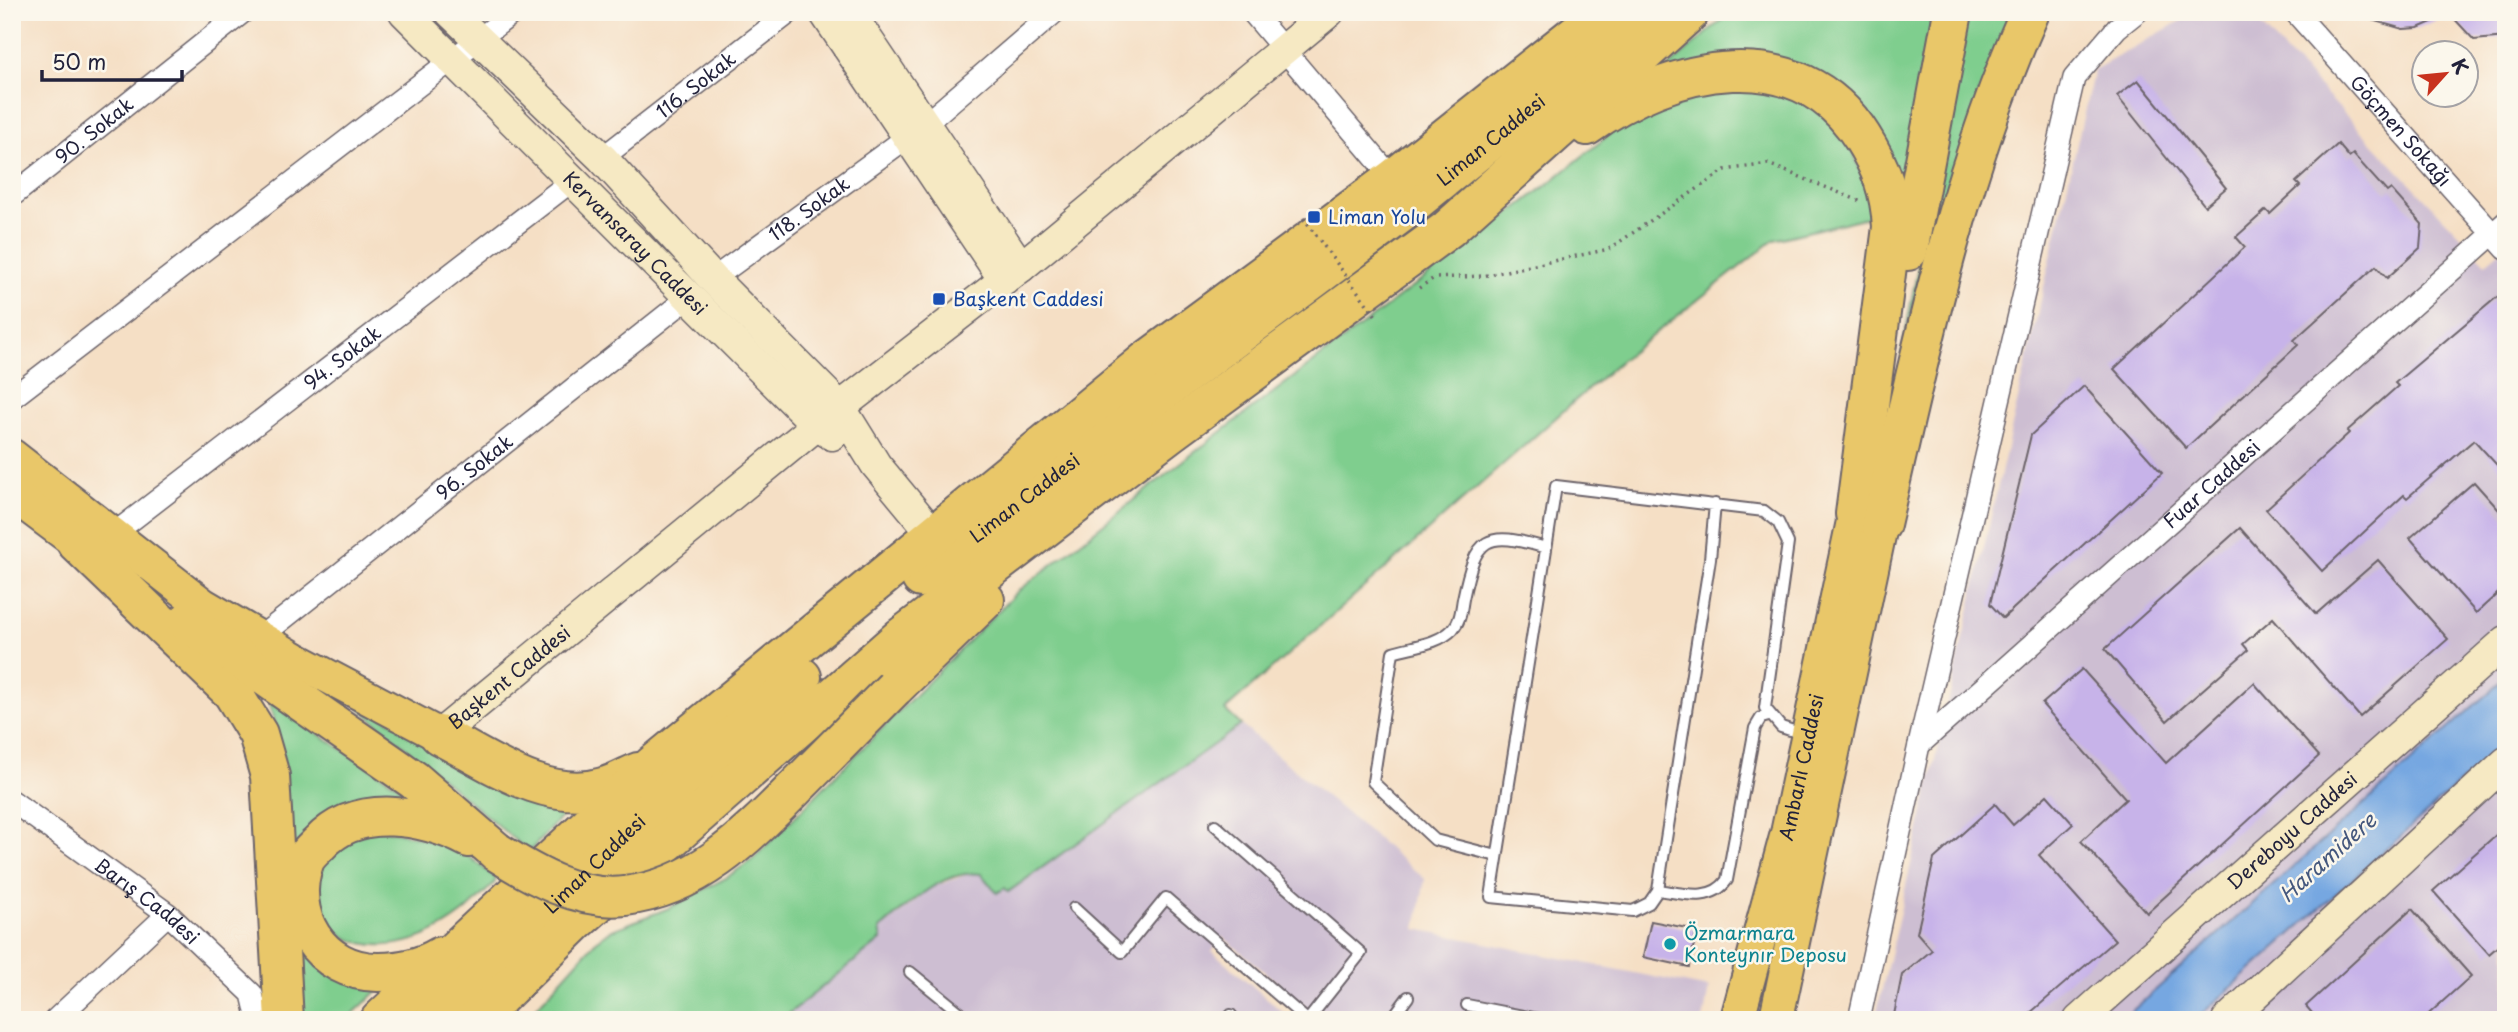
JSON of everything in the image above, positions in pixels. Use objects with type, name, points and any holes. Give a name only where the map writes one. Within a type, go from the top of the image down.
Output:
[{"type":"highway","points":[[380,1020],[478,932],[653,765],[1146,361],[1393,179],[1603,12]]},
{"type":"highway","name":"Liman Caddesi","points":[[434,1020],[680,781],[873,616],[1157,396],[1400,214],[1649,12]]},
{"type":"highway","name":"Liman Caddesi","points":[[476,1020],[576,922],[900,639],[1171,432],[1448,229],[1690,12]]},
{"type":"highway","points":[[1868,519],[1891,343],[1953,12]]},
{"type":"highway","points":[[1868,519],[1972,163],[2031,12]]},
{"type":"highway","points":[[1448,229],[1601,117],[1656,88],[1705,73],[1747,70],[1790,77],[1821,92],[1845,115],[1879,163],[1890,196],[1892,227],[1868,519]]},
{"type":"highway","points":[[478,932],[435,960],[397,972],[362,972],[335,962],[317,946],[301,921],[298,892],[306,858],[326,837],[348,823],[377,817],[404,817],[438,826],[497,852],[537,877],[585,893],[624,896],[690,876],[726,854],[757,827],[894,688],[1032,555],[1171,432]]},
{"type":"highway","points":[[94,539],[414,780],[497,852]]},
{"type":"highway","points":[[94,539],[232,692],[258,734],[270,776],[284,1020]]},
{"type":"highway","points":[[439,735],[527,781],[572,791],[602,788],[653,765]]},
{"type":"highway","points":[[494,1020],[533,964]]},
{"type":"main road","points":[[12,456],[94,539]]},
{"type":"main road","points":[[12,494],[94,539],[259,638],[439,735]]},
{"type":"main road","name":"Ambarlı Caddesi","points":[[1737,1020],[1788,831],[1807,736],[1868,519]]},
{"type":"main road","name":"Ambarlı Caddesi","points":[[1776,1020],[1796,930],[1868,519]]},
{"type":"main road","points":[[1796,930],[1796,1020]]},
{"type":"street","name":"90. Sokak","points":[[12,196],[243,12]]},
{"type":"street","name":"Kervansaray Caddesi","points":[[404,12],[689,297],[828,416]]},
{"type":"street","name":"Kervansaray Caddesi","points":[[450,12],[602,158],[713,279],[828,416],[876,465],[934,535]]},
{"type":"street","points":[[12,398],[514,12]]},
{"type":"street","name":"116. Sokak","points":[[602,158],[790,12]]},
{"type":"street","points":[[824,12],[915,131],[1012,273]]},
{"type":"street","points":[[849,12],[915,131]]},
{"type":"street","name":"118. Sokak","points":[[713,279],[915,131],[1055,12]]},
{"type":"street","points":[[1252,12],[1393,179]]},
{"type":"street","name":"Başkent Caddesi","points":[[439,735],[828,416],[1012,273],[1329,12]]},
{"type":"street","points":[[1859,1020],[1919,745],[2074,78],[2117,28],[2137,12]]},
{"type":"street","name":"Göçmen Sokağı","points":[[2295,12],[2501,235]]},
{"type":"street","name":"94. Sokak","points":[[94,539],[573,180]]},
{"type":"street","name":"Fuar Caddesi","points":[[1919,745],[2501,235]]},
{"type":"street","name":"96. Sokak","points":[[259,638],[689,297]]},
{"type":"street","name":"Dereboyu Caddesi","points":[[2079,1020],[2506,640]]},
{"type":"street","points":[[2227,1020],[2506,762]]},
{"type":"street","name":"Barış Caddesi","points":[[12,801],[168,914],[252,994],[258,1020]]},
{"type":"street","points":[[55,1020],[168,914]]},
{"type":"lane","points":[[1715,504],[1710,559],[1658,890],[1649,903],[1633,911],[1491,897],[1556,486],[1715,504],[1764,511],[1778,522],[1788,543],[1765,708],[1781,727],[1807,736]]},
{"type":"lane","points":[[1497,856],[1435,840],[1373,782],[1393,652],[1439,639],[1452,630],[1460,617],[1474,557],[1483,545],[1507,537],[1546,548]]},
{"type":"lane","points":[[1658,890],[1704,895],[1719,890],[1727,880],[1755,728],[1761,718],[1769,716]]},
{"type":"lane","points":[[1074,908],[1122,953],[1166,898],[1307,1020],[1361,953],[1216,825]]},
{"type":"lane","points":[[910,972],[969,1020]]},
{"type":"lane","points":[[1391,1020],[1408,997]]},
{"type":"lane","points":[[1467,1005],[1544,1020]]},
{"type":"path","points":[[1434,278],[1483,276],[1609,248],[1726,170],[1768,164],[1827,190],[1891,212]]},
{"type":"path","points":[[1303,218],[1376,316]]},
{"type":"shaded area","points":[[2196,12],[2248,12],[2486,263],[2506,246],[2506,1020],[1875,1020],[2094,70]]},
{"type":"shaded area","points":[[1241,725],[1425,879],[1416,929],[1709,988],[1703,1020],[1322,1020],[1223,937],[1212,951],[1292,1020],[782,1020],[882,939],[880,930],[932,887],[972,873],[980,874],[997,893],[1005,887],[1008,892]]},
{"type":"green space","points":[[1731,12],[1940,12],[1902,198],[1835,87],[1663,72]]},
{"type":"green space","points":[[1966,12],[2012,12],[1931,237],[1901,356]]},
{"type":"green space","points":[[1778,82],[1845,128],[1876,215],[1774,240],[1620,361],[1225,710],[1241,725],[1008,892],[1005,888],[997,893],[981,874],[952,877],[926,891],[880,929],[882,939],[781,1020],[525,1020],[595,942],[610,931],[669,908],[726,878],[753,859],[1016,593],[1183,461],[1547,185],[1637,112],[1682,89]]},
{"type":"green space","points":[[268,701],[437,811],[369,803],[335,809],[320,819],[289,859],[282,749]]},
{"type":"green space","points":[[353,703],[570,807],[529,852]]},
{"type":"green space","points":[[369,826],[456,846],[496,878],[494,884],[462,914],[426,935],[386,945],[349,939],[332,928],[317,911],[318,862]]},
{"type":"green space","points":[[294,924],[394,976],[346,1020],[297,1020]]},
{"type":"water","name":"Haramidere","points":[[2506,677],[2506,742],[2195,1020],[2122,1020]]},
{"type":"building","points":[[2361,12],[2506,12],[2506,37],[2472,38],[2450,14],[2418,28],[2403,29],[2361,17]]},
{"type":"building","points":[[2138,80],[2226,188],[2205,206],[2117,96]]},
{"type":"building","points":[[2338,144],[2349,157],[2353,154],[2387,192],[2391,189],[2422,224],[2420,248],[2387,278],[2376,266],[2294,340],[2298,345],[2186,448],[2114,369],[2245,247],[2236,237],[2266,210],[2270,214],[2300,186],[2296,182]]},
{"type":"building","points":[[2497,297],[2506,308],[2506,475],[2474,440],[2407,498],[2404,495],[2322,571],[2266,509],[2398,386],[2395,383]]},
{"type":"building","points":[[2084,386],[2162,473],[2003,618],[1990,604],[2031,435]]},
{"type":"building","points":[[2474,482],[2506,518],[2506,586],[2476,613],[2410,538]]},
{"type":"building","points":[[2240,528],[2316,614],[2378,560],[2448,639],[2360,717],[2273,618],[2243,644],[2248,650],[2167,721],[2105,649]]},
{"type":"building","points":[[2082,669],[2166,763],[2254,683],[2319,756],[2147,913],[2081,841],[2126,799],[2042,704]]},
{"type":"building","points":[[2047,795],[2073,824],[2039,855],[2115,940],[2022,1020],[1893,1020],[1902,975],[1932,950],[1917,933],[1934,859],[1995,804],[2013,825]]},
{"type":"building","points":[[2506,826],[2506,939],[2489,954],[2433,891]]},
{"type":"building","points":[[2412,909],[2471,976],[2422,1020],[2318,1020],[2306,1006]]},
{"type":"building","name":"Özmarmara Konteynır Deposu","points":[[1651,921],[1697,930],[1689,967],[1643,957]]},
{"type":"place","name":"Liman Yolu","points":[[1314,217]]},
{"type":"place","name":"Başkent Caddesi","points":[[939,299]]},
{"type":"place","name":"Özmarmara Konteynır Deposu","points":[[1670,944]]}]
